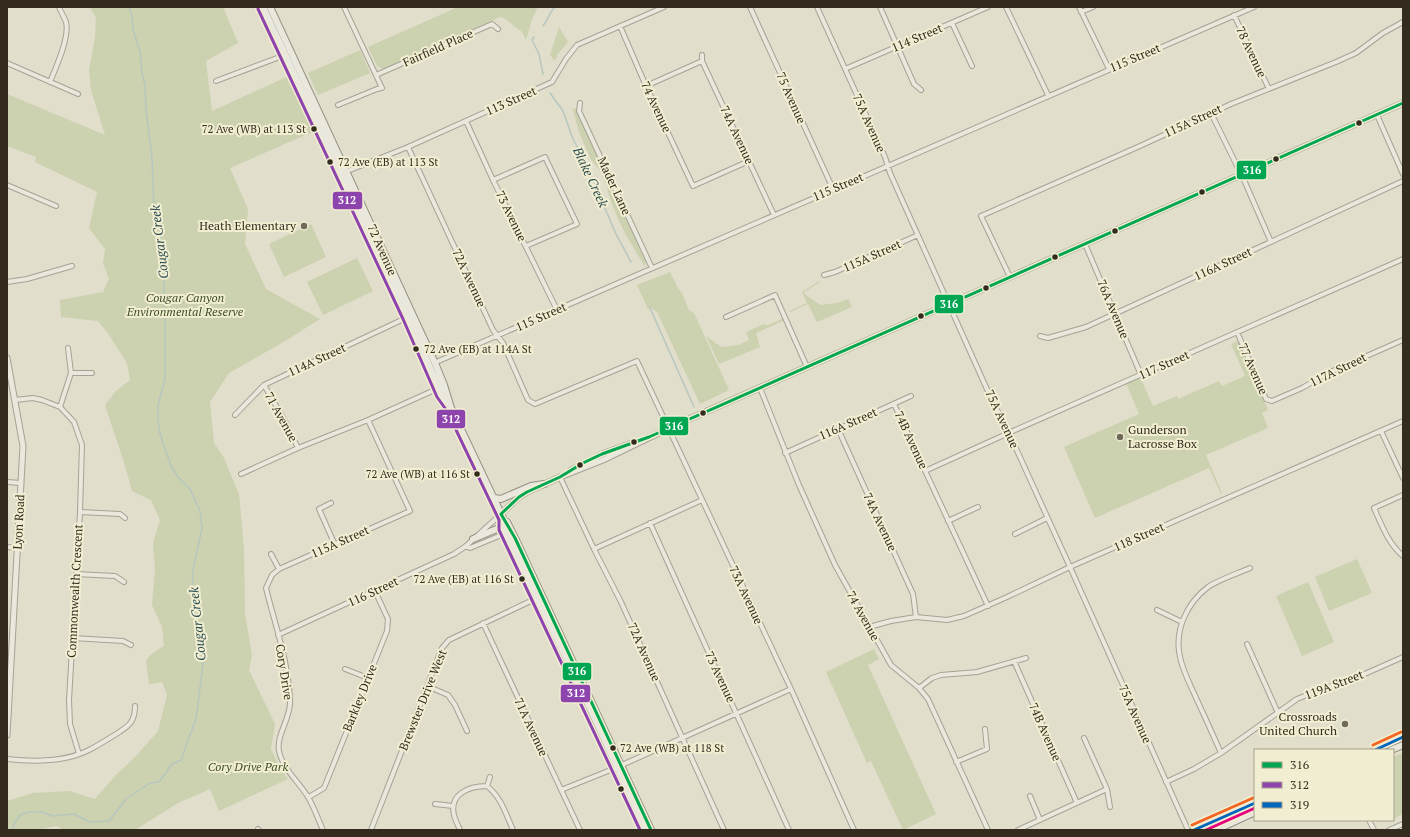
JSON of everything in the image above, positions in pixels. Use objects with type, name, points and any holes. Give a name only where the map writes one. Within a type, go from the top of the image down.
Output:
[{"type":"main road","name":"72 Avenue","points":[[263,7],[435,363],[451,408],[503,517],[515,538],[619,766],[646,830]]},
{"type":"main road","name":"72 Avenue","points":[[270,7],[325,127],[424,356],[442,395],[451,408]]},
{"type":"main road","points":[[494,498],[501,499],[531,486],[544,484]]},
{"type":"main road","name":"72 Avenue","points":[[503,517],[504,528],[537,598],[651,830]]},
{"type":"main road","points":[[473,539],[499,528],[504,528]]},
{"type":"main road","points":[[1377,749],[1403,737]]},
{"type":"main road","points":[[1194,830],[1254,803]]},
{"type":"main road","points":[[1216,830],[1254,812]]},
{"type":"street","points":[[50,82],[60,57],[65,39],[66,22],[59,7]]},
{"type":"street","points":[[338,105],[377,88],[382,88],[344,7]]},
{"type":"street","name":"113 Street","points":[[344,173],[408,147],[552,82],[566,59],[577,45],[664,7]]},
{"type":"street","name":"75 Avenue","points":[[750,7],[832,189]]},
{"type":"street","name":"75A Avenue","points":[[817,7],[949,304],[1009,433],[1188,830]]},
{"type":"street","points":[[880,7],[914,84],[922,90]]},
{"type":"street","name":"114 Street","points":[[845,69],[988,7]]},
{"type":"street","points":[[1006,7],[1048,96]]},
{"type":"street","points":[[1079,7],[1109,69]]},
{"type":"street","points":[[1081,12],[1093,7]]},
{"type":"street","name":"115 Street","points":[[435,363],[774,214],[1254,7]]},
{"type":"street","name":"78 Avenue","points":[[1234,15],[1269,89]]},
{"type":"street","name":"115A Street","points":[[1010,278],[981,216],[1211,113],[1336,62],[1356,52],[1383,33],[1403,22]]},
{"type":"street","points":[[952,23],[972,66]]},
{"type":"street","name":"Fairfield Place","points":[[376,75],[492,24],[498,29]]},
{"type":"street","name":"74 Avenue","points":[[620,26],[646,86],[693,186],[748,162]]},
{"type":"street","points":[[216,81],[285,55]]},
{"type":"street","name":"74A Avenue","points":[[702,55],[702,61],[748,162],[774,214]]},
{"type":"street","points":[[646,86],[702,61]]},
{"type":"street","points":[[7,63],[78,94]]},
{"type":"street","name":"Mader Lane","points":[[580,103],[579,111],[652,268]]},
{"type":"street","name":"116 Street","points":[[278,635],[454,554],[503,517],[519,497],[602,454],[649,437],[1403,103]]},
{"type":"street","points":[[1211,113],[1271,242]]},
{"type":"street","points":[[1377,115],[1403,174]]},
{"type":"street","name":"73 Avenue","points":[[466,121],[493,180],[557,310]]},
{"type":"street","name":"72A Avenue","points":[[408,147],[497,336],[503,343],[528,400],[535,404],[637,361]]},
{"type":"street","points":[[493,180],[545,157],[577,224],[526,246]]},
{"type":"street","name":"116A Street","points":[[1040,336],[1048,338],[1086,327],[1403,181]]},
{"type":"street","points":[[7,185],[56,206]]},
{"type":"street","name":"115A Street","points":[[824,275],[835,272],[918,235]]},
{"type":"street","name":"76A Avenue","points":[[1085,244],[1141,375]]},
{"type":"street","name":"117 Street","points":[[925,471],[1403,259]]},
{"type":"street","points":[[7,282],[27,279],[72,266]]},
{"type":"street","points":[[726,316],[775,295],[807,367]]},
{"type":"street","name":"114A Street","points":[[235,415],[264,385],[408,317]]},
{"type":"street","name":"77 Avenue","points":[[1237,332],[1266,399],[1272,401]]},
{"type":"street","name":"117A Street","points":[[1272,401],[1302,388],[1328,373],[1403,340]]},
{"type":"street","points":[[60,407],[71,373],[68,348]]},
{"type":"street","points":[[424,356],[435,363]]},
{"type":"street","name":"Lyon Road","points":[[7,358],[23,446],[7,735]]},
{"type":"street","name":"73A Avenue","points":[[637,361],[854,830]]},
{"type":"street","points":[[71,373],[92,373]]},
{"type":"street","name":"71 Avenue","points":[[264,385],[285,420],[298,448]]},
{"type":"street","points":[[241,474],[439,388]]},
{"type":"street","name":"74 Avenue","points":[[760,388],[785,453],[834,566],[891,665],[919,688],[928,699],[988,830]]},
{"type":"street","name":"116A Street","points":[[785,453],[911,396]]},
{"type":"street","name":"Commonwealth Crescent","points":[[15,400],[33,398],[60,407],[74,422],[82,445],[80,512],[68,700],[70,724],[79,754]]},
{"type":"street","name":"74B Avenue","points":[[894,404],[988,606]]},
{"type":"street","name":"115A Street","points":[[272,575],[279,569],[410,511],[368,420]]},
{"type":"street","name":"118 Street","points":[[869,627],[891,620],[916,617],[947,620],[964,616],[1403,421]]},
{"type":"street","name":"74A Avenue","points":[[838,429],[913,594],[916,617]]},
{"type":"street","points":[[1381,431],[1403,478]]},
{"type":"street","name":"72A Avenue","points":[[560,477],[621,602],[724,830]]},
{"type":"street","points":[[7,482],[21,483]]},
{"type":"street","points":[[1403,495],[1374,508],[1387,538],[1395,549],[1403,556]]},
{"type":"street","points":[[594,549],[702,500]]},
{"type":"street","points":[[331,503],[319,509],[335,545]]},
{"type":"street","points":[[948,520],[978,507]]},
{"type":"street","points":[[80,512],[120,514],[125,518]]},
{"type":"street","points":[[1015,534],[1047,518]]},
{"type":"street","name":"73 Avenue","points":[[650,523],[789,830]]},
{"type":"street","name":"116 Street","points":[[466,546],[470,548],[499,536]]},
{"type":"street","points":[[7,547],[18,548]]},
{"type":"street","points":[[271,554],[279,569]]},
{"type":"street","points":[[1221,753],[1185,674],[1180,656],[1178,636],[1182,622],[1191,605],[1210,586],[1250,568]]},
{"type":"street","points":[[76,574],[115,576],[124,582]]},
{"type":"street","name":"Cory Drive","points":[[272,575],[266,588],[287,671],[290,702],[288,717],[279,740],[279,751],[284,763],[309,798],[323,830]]},
{"type":"street","name":"Barkley Drive","points":[[309,798],[324,788],[387,631],[388,619],[375,591]]},
{"type":"street","name":"Brewster Drive West","points":[[371,830],[442,648],[449,640],[537,598]]},
{"type":"street","points":[[1157,610],[1182,622]]},
{"type":"street","name":"71A Avenue","points":[[483,623],[580,830]]},
{"type":"street","points":[[73,638],[123,641],[131,645]]},
{"type":"street","points":[[1247,644],[1278,713]]},
{"type":"street","name":"119A Street","points":[[1166,782],[1194,769],[1221,753],[1297,699],[1351,680],[1403,657]]},
{"type":"street","points":[[919,688],[932,678],[941,675],[977,672],[1026,658]]},
{"type":"street","name":"74B Avenue","points":[[1014,661],[1077,803]]},
{"type":"street","points":[[345,669],[368,678]]},
{"type":"street","points":[[427,686],[448,695],[455,705],[467,731]]},
{"type":"street","points":[[561,790],[683,738],[790,689]]},
{"type":"street","points":[[7,759],[32,761],[49,760],[79,754],[89,750],[127,727],[135,716],[135,706]]},
{"type":"street","points":[[956,762],[987,749],[984,729]]},
{"type":"street","points":[[1084,738],[1107,790],[1110,807]]},
{"type":"street","points":[[486,786],[490,778]]},
{"type":"street","points":[[460,830],[454,815],[453,806],[455,799],[461,792],[469,788],[486,786],[493,791],[500,800],[513,830]]},
{"type":"street","points":[[1018,830],[1107,790]]},
{"type":"street","points":[[1030,796],[1040,820]]},
{"type":"street","points":[[435,804],[453,806]]},
{"type":"street","points":[[1370,821],[1374,830]]},
{"type":"street","points":[[1389,830],[1403,824]]},
{"type":"green space","name":"Cougar Canyon Environmental Reserve","points":[[90,7],[223,7],[238,43],[206,61],[212,111],[291,75],[317,130],[230,168],[248,209],[245,244],[266,289],[320,319],[282,343],[229,373],[210,402],[214,443],[223,456],[239,494],[244,549],[245,614],[252,655],[249,670],[275,724],[271,749],[281,770],[288,779],[219,811],[210,789],[178,803],[135,830],[63,830],[57,826],[37,830],[7,830],[7,801],[33,793],[69,791],[95,799],[158,731],[167,695],[162,682],[149,684],[147,665],[148,658],[151,654],[164,646],[162,627],[152,605],[155,570],[153,543],[160,520],[151,500],[132,491],[105,405],[116,391],[130,380],[127,363],[98,321],[61,317],[60,300],[103,292],[109,279],[103,263],[105,249],[89,228],[97,192],[35,162],[36,157],[7,146],[7,94],[105,135],[91,90],[89,70],[95,37],[96,18]]},
{"type":"green space","points":[[458,7],[538,7],[532,19],[526,40],[522,32],[504,18],[500,17],[383,69],[377,66],[368,47]]},
{"type":"green space","points":[[559,27],[568,42],[558,54],[555,61],[550,55]]},
{"type":"green space","points":[[360,50],[370,73],[318,95],[308,73]]},
{"type":"green space","points":[[574,108],[577,110],[640,248],[646,262],[645,267],[618,219],[610,199],[607,186],[600,171],[591,160],[579,132],[573,110]]},
{"type":"green space","points":[[311,224],[326,257],[284,277],[269,244]]},
{"type":"green space","points":[[357,258],[373,291],[323,315],[307,282]]},
{"type":"green space","points":[[670,272],[682,293],[689,310],[694,313],[729,390],[700,404],[657,312],[651,308],[648,309],[637,285]]},
{"type":"green space","points":[[819,281],[820,282],[804,292],[806,295],[820,305],[838,303],[848,299],[852,307],[817,322],[808,304],[790,312],[789,311],[807,303],[802,292]]},
{"type":"green space","points":[[784,318],[785,320],[756,333],[760,347],[719,364],[706,336],[721,347],[739,345],[749,340],[746,332],[764,324],[766,326]]},
{"type":"green space","points":[[1238,341],[1268,410],[1262,413],[1268,428],[1206,455],[1222,493],[1221,494],[1209,468],[1095,518],[1064,447],[1139,414],[1126,383],[1140,377],[1153,406],[1177,396],[1178,399],[1219,381],[1222,386],[1245,376],[1231,344]]},
{"type":"green space","points":[[1357,559],[1372,593],[1329,611],[1315,577]]},
{"type":"green space","points":[[1308,582],[1334,642],[1302,656],[1276,596]]},
{"type":"green space","points":[[874,649],[879,659],[868,665],[936,814],[903,830],[871,761],[867,763],[826,672]]},
{"type":"green space","points":[[1403,753],[1403,814],[1394,818],[1394,757]]},
{"type":"waterway","name":"Cougar Creek","points":[[13,830],[14,824],[20,815],[29,812],[42,812],[53,816],[74,814],[90,822],[109,821],[126,799],[150,783],[159,782],[172,764],[181,760],[196,719],[203,664],[192,595],[193,570],[202,528],[200,511],[190,489],[178,477],[171,466],[160,434],[158,420],[158,405],[165,379],[163,258],[160,233],[154,211],[152,157],[146,111],[145,85],[140,52],[133,29],[132,16],[129,7]]},
{"type":"waterway","name":"Blake Creek","points":[[543,26],[555,7]]},
{"type":"waterway","name":"Blake Creek","points":[[534,37],[532,40],[539,54],[543,74]]},
{"type":"waterway","name":"Blake Creek","points":[[550,93],[563,111],[573,139],[585,161],[616,234],[631,262]]},
{"type":"waterway","name":"Blake Creek","points":[[650,308],[694,407]]},
{"type":"transit line","name":"312","points":[[258,9],[403,319],[437,397],[447,411],[499,520],[499,530],[640,830]]},
{"type":"transit line","name":"316","points":[[501,514],[519,497],[527,492],[560,477],[583,463],[602,454],[649,437],[1403,103]]},
{"type":"transit line","name":"316","points":[[501,514],[515,538],[651,830]]},
{"type":"transit line","points":[[1373,745],[1401,732]]},
{"type":"transit line","name":"319","points":[[1377,749],[1403,737]]},
{"type":"transit line","points":[[1192,825],[1253,798]]},
{"type":"transit line","name":"319","points":[[1194,830],[1254,803]]},
{"type":"transit line","points":[[1206,830],[1254,808]]},
{"type":"place","name":"72 Ave (WB) at 113 St","points":[[314,129]]},
{"type":"place","name":"72 Ave (EB) at 113 St","points":[[330,162]]},
{"type":"place","name":"Heath Elementary","points":[[304,226]]},
{"type":"place","name":"72 Ave (EB) at 114A St","points":[[416,349]]},
{"type":"place","name":"Gunderson Lacrosse Box","points":[[1120,437]]},
{"type":"place","name":"72 Ave (WB) at 116 St","points":[[477,474]]},
{"type":"place","name":"72 Ave (EB) at 116 St","points":[[522,579]]},
{"type":"place","name":"Crossroads United Church","points":[[1345,724]]},
{"type":"place","name":"72 Ave (WB) at 118 St","points":[[613,748]]},
{"type":"park label","name":"Cory Drive Park","points":[[248,767]]}]
